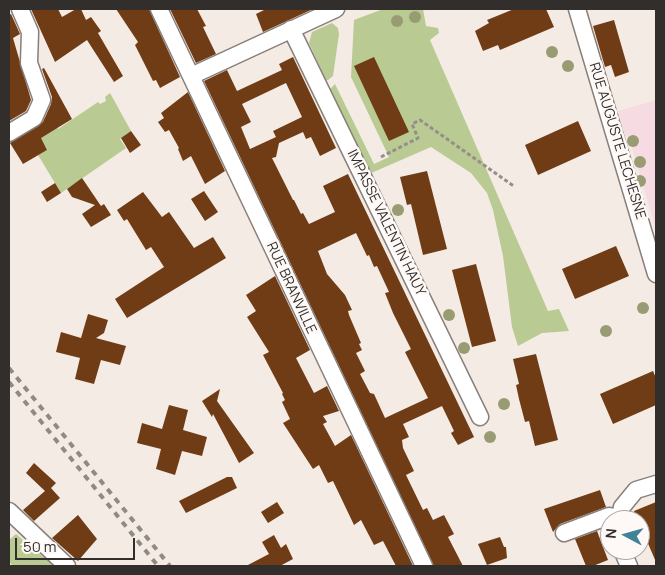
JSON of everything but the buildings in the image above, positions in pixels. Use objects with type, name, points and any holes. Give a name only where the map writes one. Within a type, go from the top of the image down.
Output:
[{"type":"street","points":[[9,133],[34,118],[42,100],[29,63],[30,32],[20,9]]},
{"type":"street","name":"RUE BRANVILLE","points":[[159,9],[424,566]]},
{"type":"street","points":[[191,76],[336,9]]},
{"type":"street","name":"RUE AUGUSTE LECHESNE","points":[[577,9],[656,274]]},
{"type":"street","name":"IMPASSE VALENTIN HAUY","points":[[291,29],[480,417]]},
{"type":"street","points":[[622,510],[636,490],[656,484]]},
{"type":"street","points":[[11,518],[67,566]]},
{"type":"street","points":[[564,532],[600,519]]},
{"type":"path","points":[[381,157],[418,138],[412,124],[420,120],[515,187]]},
{"type":"shaded area","points":[[656,100],[656,230],[630,141],[625,134],[618,111]]},
{"type":"green space","points":[[383,9],[423,9],[426,26],[438,28],[439,33],[430,40],[548,311],[559,309],[569,331],[542,333],[518,346],[512,327],[503,256],[493,210],[487,193],[471,173],[431,147],[369,174],[330,89],[335,84],[374,164],[389,157],[351,77],[354,20]]},
{"type":"green space","points":[[332,23],[338,28],[339,34],[333,76],[326,80],[309,43],[312,32]]},
{"type":"green space","points":[[110,93],[131,131],[120,139],[126,148],[61,193],[38,155],[47,150],[34,127],[44,122],[41,119],[43,116],[48,121],[52,119],[58,129],[98,102],[100,104],[106,101],[105,97]]},
{"type":"green space","points":[[16,534],[54,566],[13,566],[9,562],[9,540]]},
{"type":"railway","points":[[9,368],[170,566]]},
{"type":"railway","points":[[9,382],[158,566]]}]
